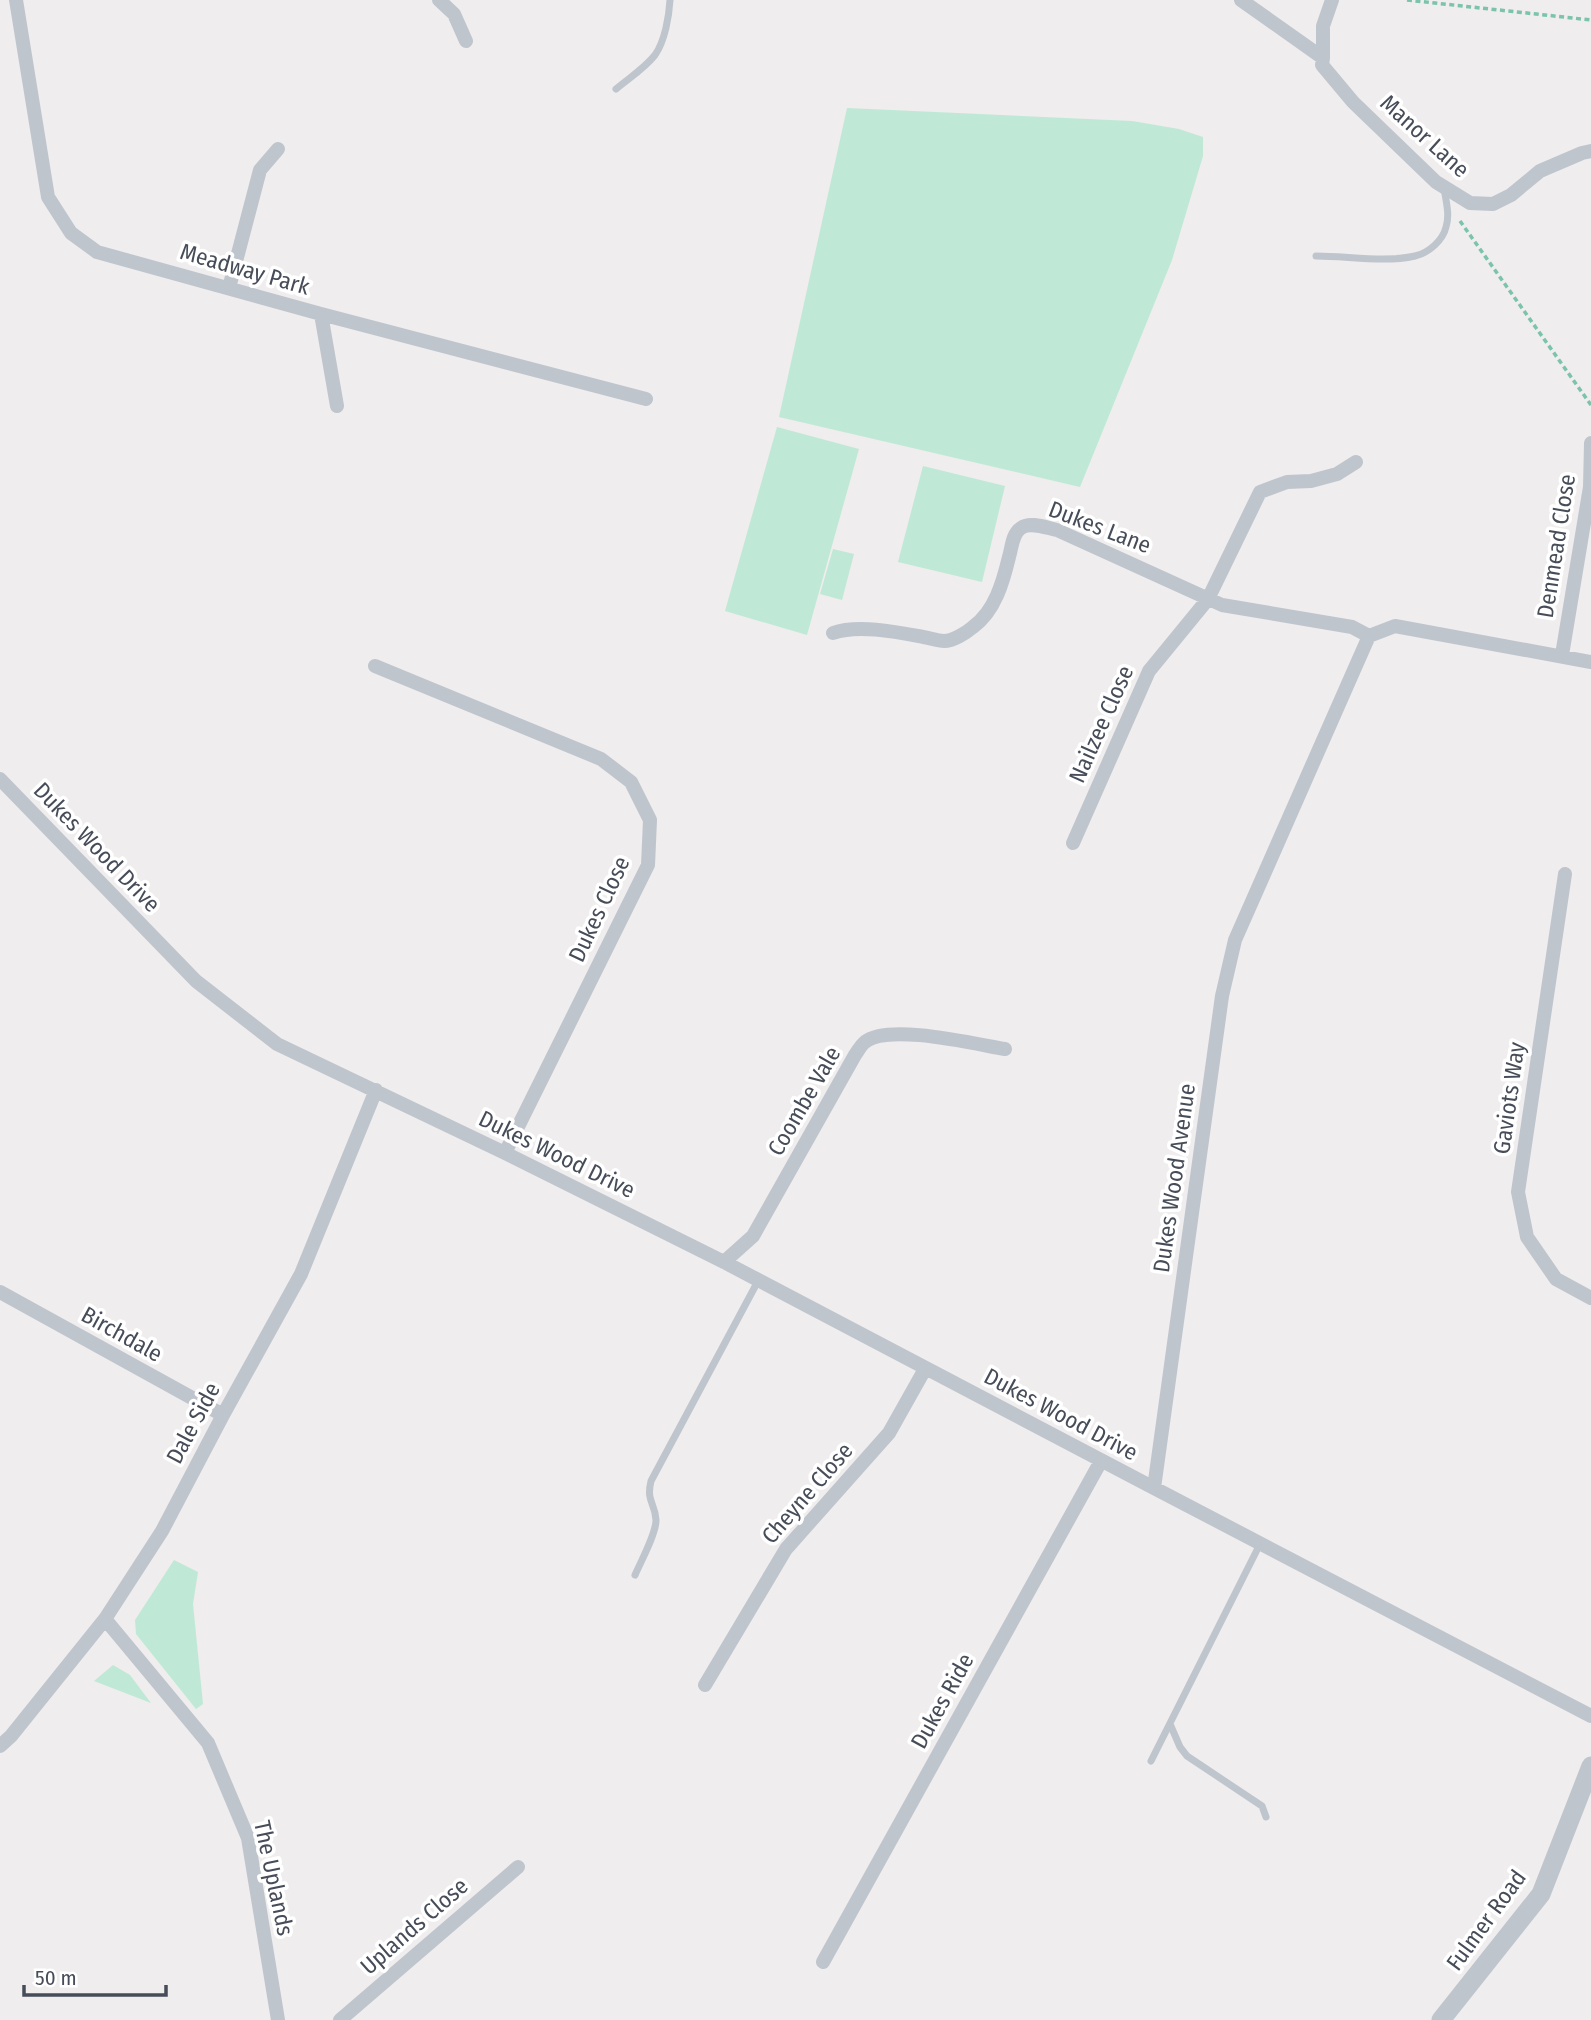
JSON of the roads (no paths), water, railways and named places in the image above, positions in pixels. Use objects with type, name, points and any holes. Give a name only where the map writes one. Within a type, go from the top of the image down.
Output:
[{"type":"street","name":"Meadway Park","points":[[16,0],[48,197],[71,233],[97,251],[321,314],[646,399]]},
{"type":"street","points":[[439,0],[453,14],[466,41]]},
{"type":"street","name":"Manor Lane","points":[[1241,0],[1323,58],[1322,65],[1353,102],[1436,182],[1470,203],[1493,204],[1511,195],[1540,171],[1591,151]]},
{"type":"street","points":[[1323,58],[1323,26],[1332,0]]},
{"type":"street","points":[[229,288],[260,170],[278,149]]},
{"type":"street","points":[[321,314],[337,406]]},
{"type":"street","name":"Denmead Close","points":[[1562,655],[1590,487],[1591,443]]},
{"type":"street","name":"Nailzee Close","points":[[1073,843],[1149,671],[1208,599],[1260,492],[1287,482],[1311,481],[1337,474],[1356,462]]},
{"type":"street","name":"Dukes Lane","points":[[833,634],[845,629],[859,629],[895,632],[946,642],[961,635],[984,617],[994,603],[1014,536],[1020,528],[1029,524],[1057,530],[1223,605],[1352,627],[1370,636]]},
{"type":"street","points":[[1370,636],[1395,626],[1591,662]]},
{"type":"street","name":"Dukes Wood Avenue","points":[[1154,1488],[1222,996],[1235,940],[1370,636]]},
{"type":"street","name":"Dukes Close","points":[[375,666],[601,759],[631,782],[650,820],[648,865],[505,1153]]},
{"type":"street","name":"Dukes Wood Drive","points":[[0,779],[196,981],[277,1044],[724,1262],[1154,1488]]},
{"type":"street","name":"Gaviots Way","points":[[1564,874],[1518,1192],[1527,1237],[1541,1258],[1556,1279],[1591,1298]]},
{"type":"street","name":"Coombe Vale","points":[[724,1262],[753,1236],[855,1055],[867,1041],[887,1035],[910,1034],[1004,1049]]},
{"type":"street","name":"Dale Side","points":[[0,1746],[11,1736],[105,1619],[162,1531],[301,1274],[376,1090]]},
{"type":"street","name":"Birchdale","points":[[0,1292],[223,1415]]},
{"type":"street","name":"Cheyne Close","points":[[705,1685],[786,1549],[889,1433],[925,1369]]},
{"type":"street","name":"Dukes Ride","points":[[823,1962],[1101,1461]]},
{"type":"street","points":[[1154,1488],[1591,1716]]},
{"type":"street","name":"The Uplands","points":[[105,1619],[208,1743],[248,1838],[278,2020]]},
{"type":"street","name":"Fulmer Road","points":[[1441,2020],[1541,1894],[1591,1766]]},
{"type":"street","name":"Uplands Close","points":[[340,2020],[518,1867]]},
{"type":"lane","points":[[616,89],[658,51],[670,0]]},
{"type":"lane","points":[[1316,256],[1385,258],[1416,256],[1430,250],[1446,229],[1448,217],[1444,188]]},
{"type":"lane","points":[[635,1575],[656,1524],[655,1511],[648,1494],[651,1481],[758,1281]]},
{"type":"lane","points":[[1151,1761],[1259,1544]]},
{"type":"lane","points":[[1170,1724],[1187,1756],[1262,1806],[1266,1817]]}]
